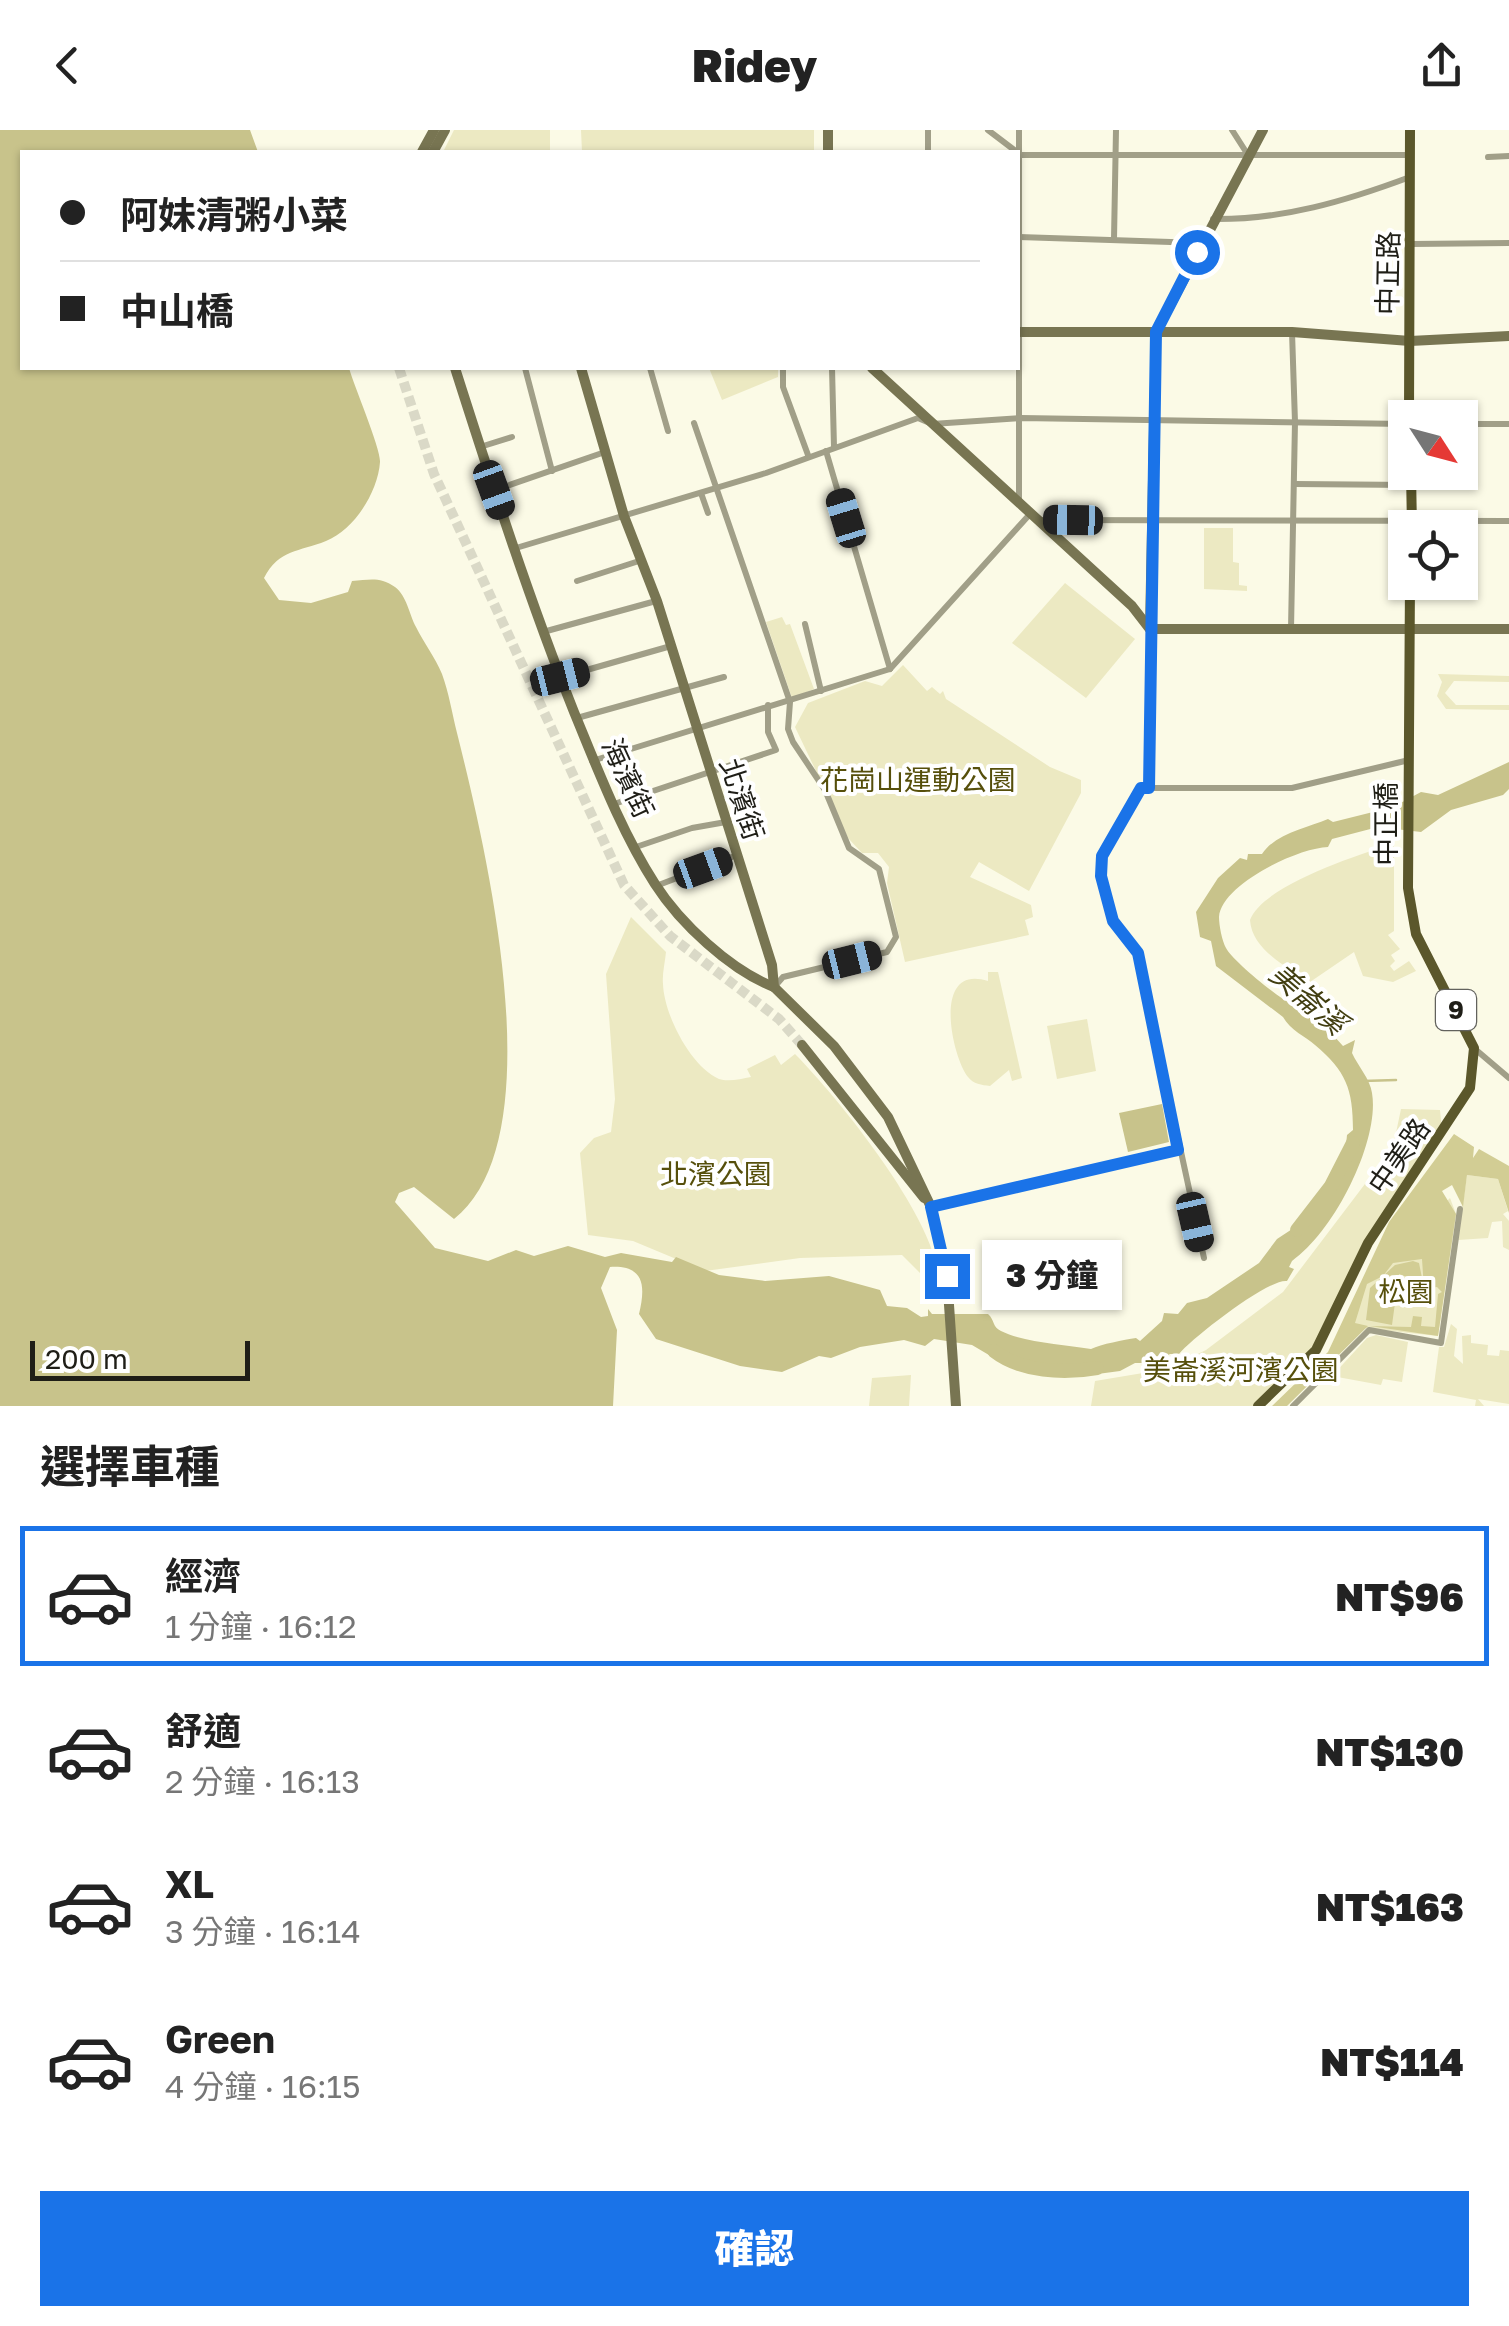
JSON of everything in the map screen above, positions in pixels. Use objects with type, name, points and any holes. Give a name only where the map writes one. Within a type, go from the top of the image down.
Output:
[{"type":"main road","name":"中正路","points":[[1408,400],[1410,130]]},
{"type":"main road","name":"9","points":[[1408,760],[1410,600]]},
{"type":"main road","name":"中正橋","points":[[1408,760],[1410,910],[1416,934],[1474,1048]]},
{"type":"main road","name":"中美路","points":[[1258,1406],[1316,1350],[1368,1243],[1409,1175],[1466,1100],[1474,1048]]},
{"type":"street","points":[[988,130],[1013,150]]},
{"type":"street","points":[[1114,239],[1116,130]]},
{"type":"street","points":[[1232,130],[1248,156]]},
{"type":"street","points":[[1149,788],[1156,332],[1263,130]]},
{"type":"street","points":[[1020,154],[1410,156]]},
{"type":"street","points":[[1488,157],[1509,156]]},
{"type":"street","points":[[1213,219],[1249,220],[1300,211],[1411,176]]},
{"type":"street","points":[[1020,236],[1201,243]]},
{"type":"street","points":[[1412,244],[1509,243]]},
{"type":"street","points":[[1020,332],[1292,332],[1410,341],[1509,336]]},
{"type":"street","points":[[1291,629],[1290,522],[1295,484],[1292,332]]},
{"type":"street","name":"海濱街","points":[[456,370],[542,632],[592,760],[656,886],[730,960],[774,987]]},
{"type":"street","points":[[526,370],[552,471]]},
{"type":"street","name":"北濱街","points":[[582,370],[624,516],[685,686],[772,965],[774,987]]},
{"type":"street","points":[[651,370],[668,430]]},
{"type":"street","points":[[783,370],[783,388],[808,454]]},
{"type":"street","points":[[832,370],[830,448],[890,668]]},
{"type":"street","points":[[874,370],[1132,606],[1150,629]]},
{"type":"street","points":[[1019,370],[1019,504]]},
{"type":"street","points":[[516,548],[766,473],[808,454],[918,418],[932,424],[1021,418],[1388,421]]},
{"type":"street","points":[[694,423],[790,702],[788,729],[793,742],[825,790],[849,848],[879,869],[896,937],[886,952],[783,977],[774,987],[862,1080],[888,1117],[931,1207],[947,1276],[956,1406]]},
{"type":"street","points":[[1478,424],[1509,424]]},
{"type":"street","points":[[480,447],[512,437]]},
{"type":"street","points":[[494,490],[604,452]]},
{"type":"street","points":[[1295,484],[1388,479]]},
{"type":"street","points":[[700,493],[708,513]]},
{"type":"street","points":[[592,760],[890,668],[1035,516],[1152,522],[1388,524]]},
{"type":"street","points":[[1478,521],[1509,520]]},
{"type":"street","points":[[577,582],[640,561]]},
{"type":"street","points":[[542,632],[657,600]]},
{"type":"street","points":[[805,624],[822,691]]},
{"type":"street","points":[[1150,629],[1509,629]]},
{"type":"street","points":[[560,677],[671,646]]},
{"type":"street","points":[[577,718],[724,678]]},
{"type":"street","points":[[614,804],[762,758],[776,750],[766,716],[769,704]]},
{"type":"street","points":[[1204,1258],[1138,953],[1113,921],[1103,892],[1102,856],[1141,788],[1292,788],[1408,760]]},
{"type":"street","points":[[636,847],[692,828],[726,822]]},
{"type":"street","points":[[656,886],[737,855]]},
{"type":"street","points":[[802,1045],[931,1207]]},
{"type":"street","points":[[1474,1048],[1509,1078]]},
{"type":"street","points":[[931,1207],[1178,1150]]},
{"type":"street","points":[[1294,1406],[1369,1330],[1441,1344],[1460,1209]]},
{"type":"green space","points":[[454,130],[550,130],[550,150],[444,150]]},
{"type":"green space","points":[[581,130],[814,130],[814,150],[582,150]]},
{"type":"green space","points":[[710,370],[778,370],[778,377],[722,400]]},
{"type":"green space","points":[[1204,528],[1233,528],[1233,562],[1239,563],[1239,585],[1247,586],[1247,591],[1204,589]]},
{"type":"green space","points":[[1065,583],[1135,639],[1086,698],[1012,643]]},
{"type":"green space","points":[[782,617],[786,625],[790,624],[814,689],[792,698],[766,622]]},
{"type":"green space","name":"花崗山運動公園","points":[[903,665],[927,691],[932,687],[940,694],[943,691],[946,699],[1050,767],[1081,780],[1081,793],[1029,891],[979,862],[970,877],[1031,905],[1033,917],[1025,920],[1029,935],[905,962],[887,883],[889,867],[878,853],[862,853],[848,838],[795,727],[808,703],[865,681],[882,686]]},
{"type":"green space","points":[[1438,674],[1509,676],[1509,682],[1454,681],[1445,693],[1456,705],[1509,705],[1509,710],[1446,709],[1437,696],[1442,682]]},
{"type":"green space","points":[[1394,843],[1394,931],[1388,935],[1400,949],[1391,955],[1395,961],[1390,966],[1394,971],[1409,961],[1416,971],[1393,982],[1363,976],[1354,952],[1310,982],[1272,957],[1257,940],[1250,920],[1273,895],[1314,873]]},
{"type":"green space","name":"北濱公園","points":[[631,917],[666,952],[663,980],[668,1010],[680,1038],[698,1063],[719,1079],[735,1080],[751,1077],[747,1069],[775,1055],[781,1065],[795,1054],[854,1122],[894,1178],[925,1232],[935,1261],[939,1302],[930,1302],[926,1279],[902,1255],[800,1258],[705,1271],[633,1241],[588,1235],[580,1153],[594,1138],[611,1132],[615,1099],[606,974]]},
{"type":"green space","points":[[988,972],[998,972],[1022,1078],[1012,1081],[1009,1070],[990,1086],[968,1077],[956,1051],[951,1015],[952,998],[959,986],[970,979],[988,981]]},
{"type":"green space","points":[[1087,1019],[1096,1071],[1057,1079],[1047,1026]]},
{"type":"green space","name":"美崙溪河濱公園","points":[[1401,1109],[1440,1110],[1442,1132],[1409,1175],[1316,1350],[1258,1406],[1091,1406],[1095,1381],[1167,1369],[1206,1350],[1283,1292],[1393,1147]]},
{"type":"green space","points":[[1467,1175],[1498,1179],[1508,1211],[1503,1214],[1509,1221],[1509,1250],[1503,1247],[1502,1221],[1492,1222],[1488,1238],[1458,1240]]},
{"type":"green space","name":"松園","points":[[1450,1198],[1456,1214],[1438,1336],[1353,1327],[1361,1288]]},
{"type":"green space","points":[[1451,1324],[1457,1329],[1454,1356],[1463,1364],[1462,1336],[1471,1335],[1471,1343],[1488,1345],[1487,1355],[1499,1356],[1500,1350],[1509,1351],[1509,1404],[1478,1399],[1484,1406],[1475,1406],[1476,1400],[1433,1392],[1439,1347],[1444,1347]]},
{"type":"green space","points":[[1376,1335],[1408,1342],[1402,1382],[1383,1379],[1381,1385],[1332,1376],[1367,1338]]},
{"type":"green space","points":[[911,1375],[909,1406],[869,1406],[872,1378]]},
{"type":"shaded area","points":[[0,130],[250,130],[257,150],[20,150],[20,370],[350,370],[379,455],[375,485],[363,509],[346,528],[326,541],[283,556],[264,578],[279,600],[311,603],[348,592],[352,581],[379,580],[395,587],[439,668],[449,696],[495,913],[507,1058],[502,1124],[485,1179],[454,1219],[414,1187],[399,1193],[395,1202],[435,1248],[488,1261],[516,1250],[534,1256],[568,1246],[605,1257],[621,1253],[672,1262],[676,1257],[719,1275],[765,1281],[829,1276],[880,1290],[887,1306],[907,1308],[921,1317],[928,1316],[928,1309],[932,1314],[988,1314],[998,1329],[1033,1341],[1091,1349],[1136,1338],[1140,1341],[1162,1321],[1164,1313],[1178,1314],[1187,1303],[1207,1298],[1259,1263],[1277,1239],[1312,1216],[1344,1166],[1347,1135],[1353,1130],[1349,1092],[1341,1073],[1326,1054],[1283,1017],[1216,966],[1211,941],[1200,937],[1196,912],[1218,878],[1240,858],[1247,860],[1248,854],[1262,854],[1283,836],[1328,819],[1333,822],[1393,807],[1421,792],[1438,795],[1509,762],[1509,789],[1503,795],[1451,810],[1421,832],[1378,827],[1332,839],[1328,847],[1298,854],[1263,870],[1223,905],[1220,928],[1231,955],[1281,997],[1314,1014],[1343,1046],[1355,1040],[1352,1053],[1372,1093],[1373,1112],[1352,1183],[1324,1228],[1292,1261],[1289,1267],[1294,1269],[1287,1281],[1248,1299],[1179,1354],[1170,1354],[1155,1363],[1135,1363],[1120,1371],[1090,1375],[1030,1368],[994,1358],[972,1345],[934,1339],[925,1346],[904,1340],[860,1347],[831,1358],[819,1356],[782,1372],[740,1366],[656,1339],[639,1314],[640,1279],[630,1269],[610,1267],[601,1288],[617,1330],[613,1406],[0,1406]]},
{"type":"shaded area","points":[[1162,1104],[1169,1142],[1128,1152],[1119,1113]]},
{"type":"shaded area","points":[[1454,1134],[1474,1147],[1473,1158],[1479,1149],[1509,1166],[1509,1213],[1498,1179],[1467,1175],[1463,1207],[1452,1185],[1442,1191],[1456,1214],[1438,1336],[1370,1326],[1411,1327],[1413,1316],[1422,1317],[1421,1326],[1435,1327],[1438,1294],[1442,1292],[1437,1287],[1424,1289],[1422,1259],[1393,1263],[1383,1276],[1367,1284],[1355,1323],[1368,1326],[1287,1406],[1272,1406],[1328,1352],[1389,1222]]},
{"type":"shaded area","points":[[1419,1263],[1423,1283],[1410,1289],[1415,1280],[1399,1274],[1392,1325],[1366,1320],[1370,1288],[1395,1265]]},
{"type":"waterway","points":[[1363,1081],[1396,1080]]},
{"type":"waterway","name":"美崙溪","points":[[1297,1230],[1331,1186],[1353,1143]]},
{"type":"waterway","name":"美崙溪","points":[[994,1351],[1043,1370],[1097,1368]]},
{"type":"tunnel","points":[[400,370],[434,474],[624,885],[670,936],[779,1019],[802,1045]]},
{"type":"route","points":[[947,1276],[931,1207],[1178,1150],[1138,953],[1113,921],[1101,876],[1102,856],[1141,788],[1149,788],[1156,332],[1197,252]]}]
